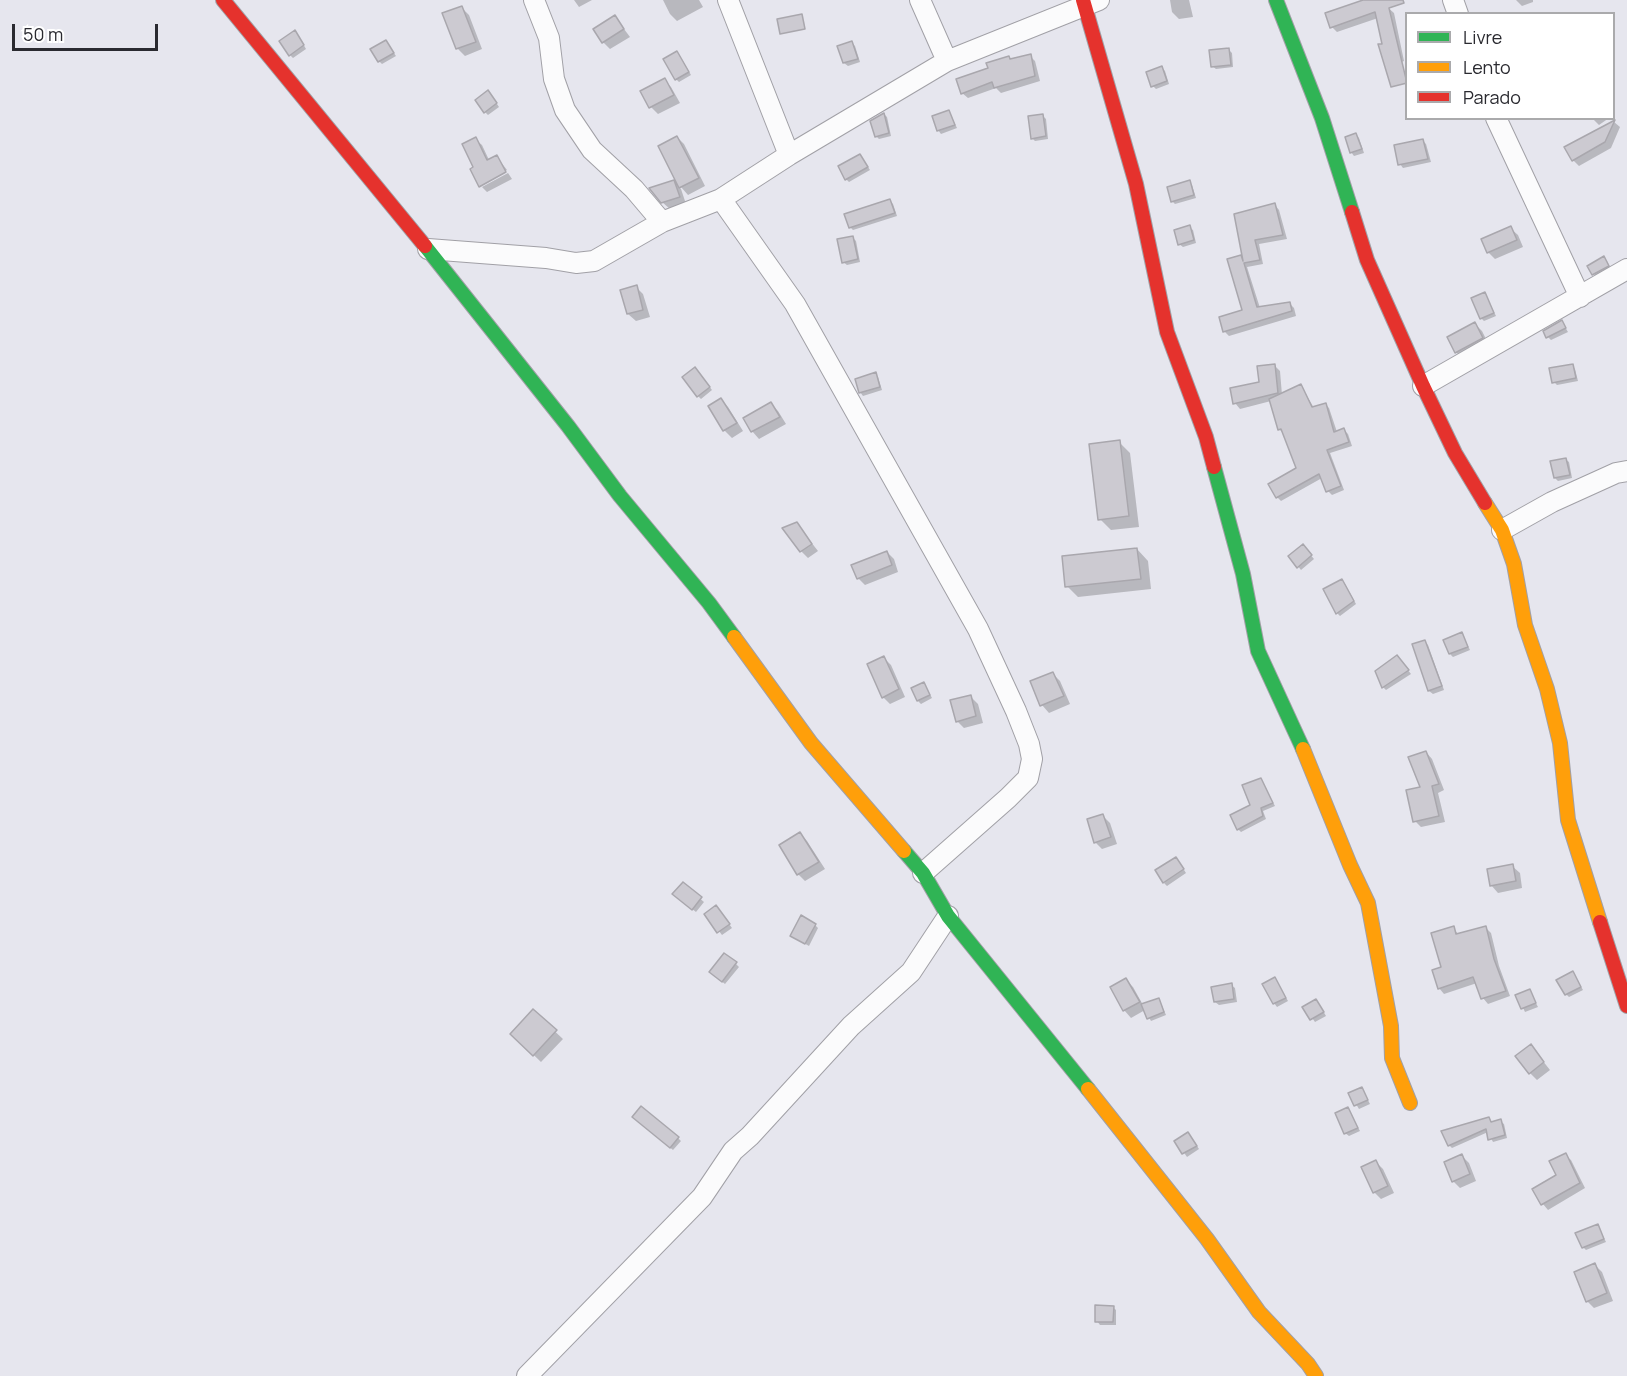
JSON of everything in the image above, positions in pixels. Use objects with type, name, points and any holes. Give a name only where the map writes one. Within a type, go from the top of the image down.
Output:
[{"type":"street","points":[[223,0],[428,249],[568,426],[620,496],[709,603],[811,743],[923,873],[948,916],[1178,1203],[1259,1312],[1308,1364],[1316,1376]]},
{"type":"street","points":[[534,0],[549,38],[554,80],[566,110],[592,150],[634,189],[662,222]]},
{"type":"street","points":[[728,0],[789,155]]},
{"type":"street","points":[[920,0],[947,61]]},
{"type":"street","points":[[1276,0],[1322,118],[1367,260],[1455,453],[1503,530],[1515,564],[1525,625],[1547,689],[1560,743],[1568,820],[1627,1006]]},
{"type":"street","points":[[428,249],[546,258],[576,263],[594,261],[662,222],[721,199],[789,155],[947,61],[1089,2],[1136,184],[1167,332],[1206,438],[1243,574],[1258,651],[1313,770],[1350,865],[1368,903],[1391,1026],[1392,1058],[1410,1103]]},
{"type":"street","points":[[1497,120],[1581,297]]},
{"type":"street","points":[[721,199],[795,304],[978,629],[1029,744],[1032,759],[1028,778],[923,873]]},
{"type":"street","points":[[1423,386],[1627,269]]},
{"type":"street","points":[[1503,530],[1552,502],[1616,473],[1627,471]]},
{"type":"street","points":[[527,1376],[702,1197],[733,1150],[750,1136],[851,1026],[911,972],[948,916]]},
{"type":"building","points":[[1363,0],[1403,0],[1404,3],[1389,8],[1405,75],[1405,84],[1391,87],[1378,44],[1382,44],[1375,12],[1330,28],[1325,13]]},
{"type":"building","points":[[462,6],[476,42],[456,49],[442,13]]},
{"type":"building","points":[[802,14],[805,29],[780,34],[777,19]]},
{"type":"building","points":[[615,15],[624,29],[602,43],[593,29]]},
{"type":"building","points":[[295,30],[304,45],[289,56],[279,41]]},
{"type":"building","points":[[386,40],[394,53],[378,62],[370,49]]},
{"type":"building","points":[[852,41],[858,59],[843,63],[837,46]]},
{"type":"building","points":[[1229,48],[1231,65],[1211,67],[1209,50]]},
{"type":"building","points":[[677,51],[689,72],[675,80],[663,59]]},
{"type":"building","points":[[1031,54],[1035,76],[994,88],[992,82],[961,94],[956,79],[988,68],[986,63],[1009,56],[1010,59]]},
{"type":"building","points":[[1162,66],[1167,81],[1151,87],[1146,72]]},
{"type":"building","points":[[665,78],[674,95],[649,108],[640,91]]},
{"type":"building","points":[[488,90],[497,103],[484,113],[475,100]]},
{"type":"building","points":[[949,110],[955,125],[937,131],[932,116]]},
{"type":"building","points":[[884,113],[889,133],[875,137],[870,121]]},
{"type":"building","points":[[1043,114],[1046,136],[1031,139],[1028,116]]},
{"type":"building","points":[[1615,120],[1605,142],[1572,161],[1564,147]]},
{"type":"building","points":[[1356,133],[1362,149],[1350,153],[1345,137]]},
{"type":"building","points":[[677,136],[699,178],[679,188],[658,146]]},
{"type":"building","points":[[476,137],[487,160],[497,155],[506,172],[479,187],[462,144]]},
{"type":"building","points":[[1423,139],[1428,159],[1398,165],[1394,145]]},
{"type":"building","points":[[860,154],[868,167],[845,180],[838,166]]},
{"type":"building","points":[[674,180],[680,197],[661,203],[649,188]]},
{"type":"building","points":[[1190,180],[1194,195],[1171,202],[1167,187]]},
{"type":"building","points":[[890,199],[895,213],[849,228],[844,214]]},
{"type":"building","points":[[1275,203],[1283,235],[1255,240],[1260,260],[1244,263],[1257,307],[1290,302],[1292,311],[1223,332],[1219,317],[1242,310],[1227,259],[1241,255],[1243,261],[1234,214]]},
{"type":"building","points":[[1190,225],[1194,240],[1178,245],[1174,230]]},
{"type":"building","points":[[1511,226],[1517,240],[1487,253],[1481,239]]},
{"type":"building","points":[[853,236],[858,259],[842,263],[837,239]]},
{"type":"building","points":[[1604,256],[1609,266],[1592,275],[1587,266]]},
{"type":"building","points":[[637,285],[643,310],[627,314],[620,290]]},
{"type":"building","points":[[1485,292],[1494,313],[1480,319],[1471,298]]},
{"type":"building","points":[[1562,320],[1566,328],[1546,338],[1543,331]]},
{"type":"building","points":[[1475,322],[1483,338],[1455,353],[1447,337]]},
{"type":"building","points":[[1275,364],[1278,393],[1233,404],[1230,388],[1259,382],[1257,366]]},
{"type":"building","points":[[1573,364],[1576,378],[1552,383],[1549,368]]},
{"type":"building","points":[[695,367],[710,387],[697,397],[682,377]]},
{"type":"building","points":[[876,372],[880,387],[859,393],[855,379]]},
{"type":"building","points":[[1301,384],[1312,407],[1326,403],[1334,432],[1344,428],[1349,442],[1327,450],[1341,486],[1326,492],[1319,474],[1276,498],[1268,484],[1296,468],[1281,429],[1278,430],[1269,399]]},
{"type":"building","points":[[721,398],[737,423],[723,431],[708,406]]},
{"type":"building","points":[[771,402],[780,417],[751,432],[743,418]]},
{"type":"building","points":[[1120,440],[1129,516],[1098,520],[1089,444]]},
{"type":"building","points":[[1566,458],[1570,475],[1554,478],[1550,461]]},
{"type":"building","points":[[797,522],[812,544],[800,552],[782,528]]},
{"type":"building","points":[[1303,544],[1312,555],[1297,568],[1288,556]]},
{"type":"building","points":[[1137,548],[1141,579],[1065,587],[1062,556]]},
{"type":"building","points":[[887,551],[892,565],[857,579],[851,565]]},
{"type":"building","points":[[1342,579],[1354,601],[1336,614],[1323,589]]},
{"type":"building","points":[[1462,632],[1468,647],[1449,654],[1443,640]]},
{"type":"building","points":[[1425,640],[1442,686],[1428,691],[1412,644]]},
{"type":"building","points":[[1397,655],[1409,670],[1382,688],[1375,671]]},
{"type":"building","points":[[884,656],[899,689],[882,698],[867,664]]},
{"type":"building","points":[[1053,672],[1064,696],[1040,706],[1030,681]]},
{"type":"building","points":[[924,682],[930,695],[917,701],[911,688]]},
{"type":"building","points":[[971,695],[976,716],[956,722],[950,700]]},
{"type":"building","points":[[1426,751],[1439,784],[1432,786],[1439,816],[1413,822],[1406,790],[1420,787],[1408,757]]},
{"type":"building","points":[[1261,778],[1273,803],[1261,808],[1263,816],[1237,830],[1230,815],[1250,805],[1242,785]]},
{"type":"building","points":[[1103,814],[1111,837],[1094,843],[1087,819]]},
{"type":"building","points":[[800,832],[819,862],[797,875],[779,845]]},
{"type":"building","points":[[1176,857],[1184,869],[1163,883],[1155,870]]},
{"type":"building","points":[[1513,864],[1516,881],[1490,886],[1487,869]]},
{"type":"building","points":[[683,882],[702,897],[692,910],[672,894]]},
{"type":"building","points":[[716,905],[730,924],[717,933],[704,914]]},
{"type":"building","points":[[801,915],[816,924],[805,944],[790,936]]},
{"type":"building","points":[[1454,926],[1456,934],[1486,926],[1494,959],[1506,991],[1481,999],[1473,977],[1438,989],[1432,970],[1441,967],[1431,933]]},
{"type":"building","points":[[724,953],[737,962],[722,982],[709,972]]},
{"type":"building","points":[[1573,971],[1581,987],[1565,995],[1556,980]]},
{"type":"building","points":[[1275,977],[1286,998],[1273,1004],[1262,984]]},
{"type":"building","points":[[1126,978],[1140,1002],[1123,1011],[1110,987]]},
{"type":"building","points":[[1232,983],[1234,999],[1214,1002],[1211,987]]},
{"type":"building","points":[[1530,989],[1536,1003],[1521,1009],[1515,995]]},
{"type":"building","points":[[1159,998],[1164,1012],[1147,1019],[1141,1004]]},
{"type":"building","points":[[1316,999],[1324,1012],[1310,1020],[1302,1007]]},
{"type":"building","points":[[533,1009],[557,1030],[533,1056],[510,1034]]},
{"type":"building","points":[[1531,1044],[1544,1062],[1529,1074],[1515,1056]]},
{"type":"building","points":[[1362,1087],[1368,1100],[1354,1106],[1348,1093]]},
{"type":"building","points":[[641,1106],[679,1137],[670,1148],[632,1117]]},
{"type":"building","points":[[1348,1107],[1358,1128],[1344,1134],[1335,1113]]},
{"type":"building","points":[[1489,1117],[1491,1122],[1501,1119],[1505,1135],[1488,1140],[1486,1129],[1448,1146],[1441,1131]]},
{"type":"building","points":[[1188,1132],[1197,1146],[1182,1154],[1174,1141]]},
{"type":"building","points":[[1566,1153],[1580,1183],[1541,1205],[1532,1189],[1556,1175],[1549,1161]]},
{"type":"building","points":[[1462,1154],[1470,1174],[1452,1182],[1444,1162]]},
{"type":"building","points":[[1376,1160],[1388,1186],[1373,1193],[1361,1167]]},
{"type":"building","points":[[1598,1224],[1604,1239],[1582,1248],[1575,1233]]},
{"type":"building","points":[[1595,1263],[1607,1293],[1586,1302],[1574,1272]]},
{"type":"building","points":[[1095,1305],[1114,1306],[1113,1322],[1095,1322]]},
{"type":"traffic: fast","points":[[1276,0],[1322,118],[1352,212]]},
{"type":"traffic: fast","points":[[425,246],[568,426],[620,496],[709,603],[734,637]]},
{"type":"traffic: fast","points":[[1214,467],[1243,574],[1258,651],[1303,749]]},
{"type":"traffic: fast","points":[[904,851],[923,873],[948,916],[1088,1089]]},
{"type":"traffic: slow","points":[[1485,503],[1502,530],[1514,564],[1525,625],[1547,689],[1560,743],[1568,820],[1600,922]]},
{"type":"traffic: slow","points":[[734,637],[811,743],[904,851]]},
{"type":"traffic: slow","points":[[1303,749],[1350,865],[1368,903],[1391,1026],[1392,1058],[1410,1103]]},
{"type":"traffic: slow","points":[[1088,1089],[1207,1239],[1259,1312],[1308,1364],[1316,1376]]},
{"type":"traffic: jam","points":[[223,0],[425,246]]},
{"type":"traffic: jam","points":[[1083,0],[1136,184],[1167,332],[1206,437],[1214,467]]},
{"type":"traffic: jam","points":[[1352,212],[1367,260],[1423,386],[1455,453],[1485,503]]},
{"type":"traffic: jam","points":[[1600,922],[1627,1006]]}]
